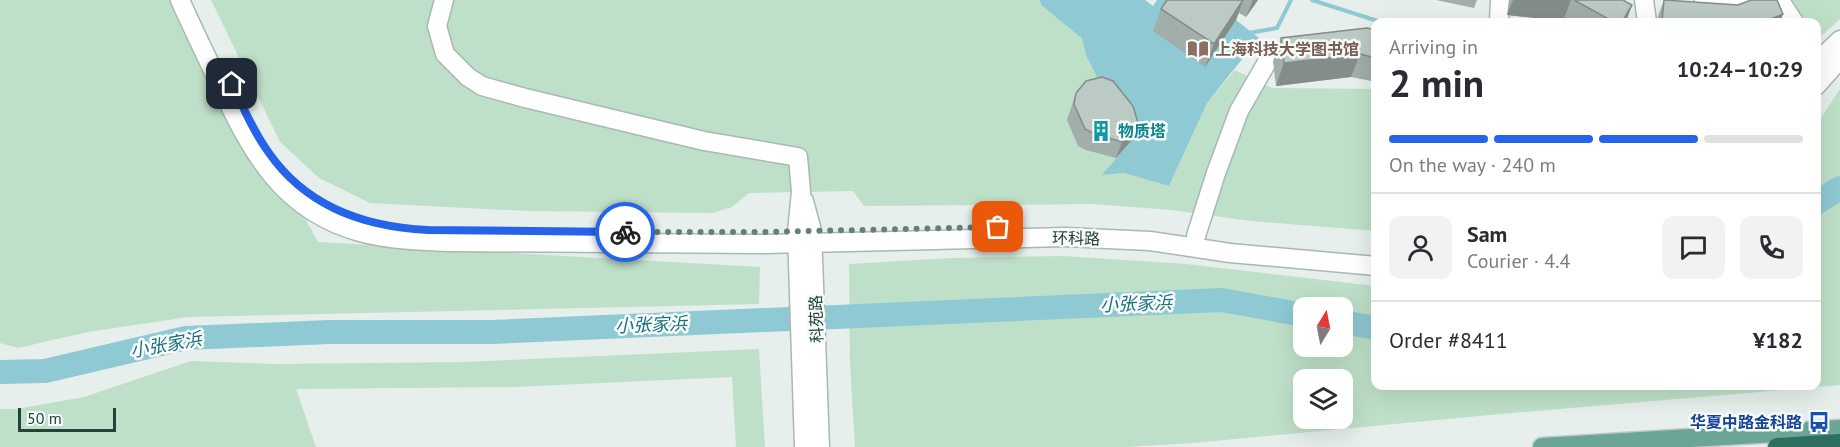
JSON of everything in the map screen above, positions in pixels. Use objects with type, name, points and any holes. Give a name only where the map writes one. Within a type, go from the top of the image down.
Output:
[{"type":"highway","points":[[1778,447],[1840,443]]},
{"type":"main road","points":[[1542,447],[1840,429]]},
{"type":"street","points":[[180,0],[246,128]]},
{"type":"street","points":[[193,0],[246,128]]},
{"type":"street","name":"科苑路","points":[[444,0],[437,26],[445,54],[468,77],[483,86],[704,141],[798,157],[805,237],[809,356],[804,447]]},
{"type":"street","points":[[1499,18],[1500,0]]},
{"type":"street","points":[[1644,0],[1646,18]]},
{"type":"street","points":[[1704,0],[1726,3],[1780,1],[1791,18]]},
{"type":"street","points":[[1821,57],[1840,40]]},
{"type":"street","points":[[1196,236],[1239,111],[1269,57],[1301,45],[1312,45]]},
{"type":"street","points":[[1821,80],[1840,59]]},
{"type":"street","name":"环科路","points":[[246,128],[293,181],[322,203],[363,220],[406,229],[805,237],[1065,237],[1150,241],[1241,254],[1371,266]]},
{"type":"street","name":"环科路","points":[[805,237],[1065,225],[1151,229],[1312,250],[1371,254]]},
{"type":"street","name":"科苑路","points":[[809,356],[820,447]]},
{"type":"green space","points":[[0,0],[186,0],[318,242],[760,267],[759,304],[188,317],[88,332],[18,348],[0,343]]},
{"type":"green space","points":[[211,0],[1042,0],[1043,5],[1081,35],[1132,140],[1103,175],[1124,173],[1169,186],[1207,103],[1235,70],[1272,88],[1371,89],[1371,231],[1251,221],[1171,210],[1093,204],[864,206],[853,191],[749,193],[732,207],[712,213],[527,211],[370,203],[319,178],[280,142]]},
{"type":"green space","points":[[1788,0],[1840,0],[1840,19],[1821,36],[1821,18],[1804,18]]},
{"type":"green space","points":[[1840,89],[1840,385],[1821,387],[1821,118]]},
{"type":"green space","points":[[1063,256],[1186,264],[1371,286],[1371,390],[1782,390],[1353,428],[1353,369],[1293,369],[1293,429],[1342,429],[1126,447],[855,447],[850,363],[849,264],[952,258]]},
{"type":"green space","points":[[759,349],[765,447],[736,447],[732,377],[514,387],[296,389],[316,447],[0,447],[0,409],[17,409],[84,397],[191,361],[274,364],[465,362]]},
{"type":"water","points":[[1042,0],[1145,0],[1153,6],[1157,0],[1174,0],[1205,66],[1236,20],[1259,38],[1207,103],[1169,186],[1124,173],[1102,175],[1132,140],[1087,57],[1081,35],[1043,4]]},
{"type":"building","points":[[1167,0],[1243,0],[1214,44],[1161,9]]},
{"type":"building","points":[[1574,0],[1623,0],[1632,5],[1624,18],[1607,18]]},
{"type":"building","points":[[1664,0],[1738,5],[1751,0],[1777,0],[1783,14],[1773,18],[1662,18]]},
{"type":"building","points":[[1367,28],[1371,29],[1371,57],[1360,54],[1284,63],[1281,38]]},
{"type":"building","points":[[1102,77],[1113,81],[1133,106],[1138,123],[1122,142],[1085,129],[1074,104],[1076,93],[1086,81]]},
{"type":"waterway","points":[[1042,0],[1043,4],[1081,35]]},
{"type":"waterway","points":[[1249,33],[1277,28],[1291,0]]},
{"type":"waterway","points":[[1312,0],[1371,19]]},
{"type":"waterway","name":"小张家浜","points":[[1821,200],[1840,188]]},
{"type":"waterway","name":"小张家浜","points":[[0,372],[45,371],[186,338],[329,332],[491,332],[1222,300],[1293,313]]},
{"type":"waterway","name":"小张家浜","points":[[1353,324],[1371,327]]},
{"type":"way so far","points":[[625,232],[843,231],[998,227]]},
{"type":"place","name":"上海科技大学图书馆","points":[[1198,49]]},
{"type":"place","name":"物质塔","points":[[1101,131]]},
{"type":"place","name":"华夏中路金科路","points":[[1819,422]]},
{"type":"route","points":[[232,84],[269,154],[293,181],[322,203],[363,220],[406,229],[625,232]]}]
